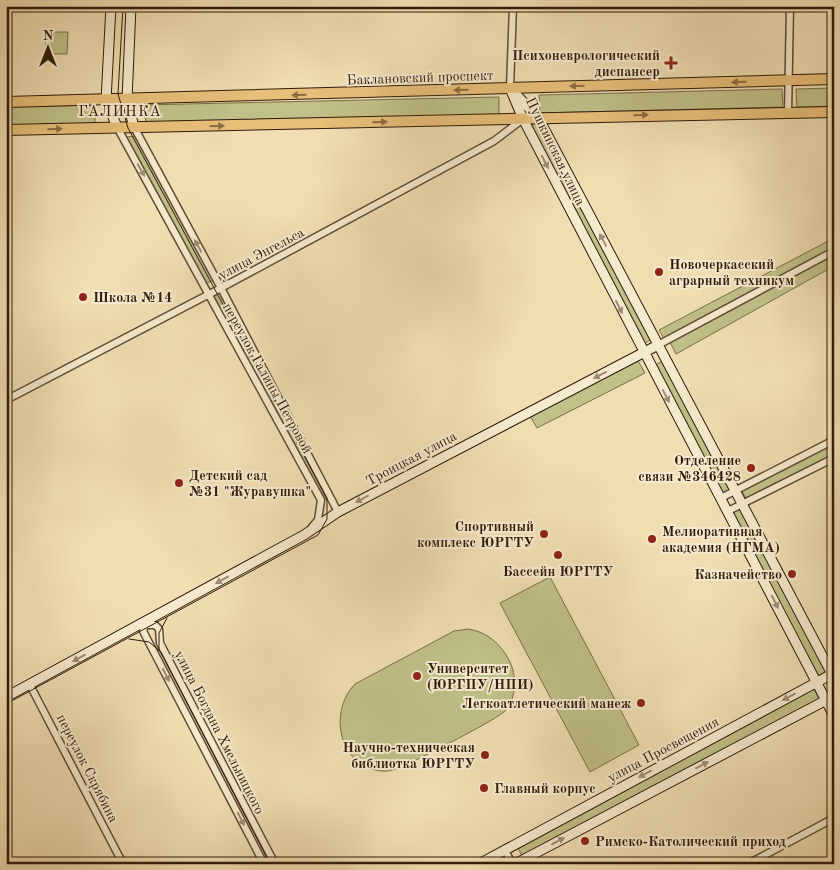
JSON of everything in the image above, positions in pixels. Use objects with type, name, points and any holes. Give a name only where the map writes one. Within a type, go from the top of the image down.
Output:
[{"type":"main road","name":"Баклановский проспект","points":[[6,102],[834,79]]},
{"type":"main road","points":[[6,130],[834,112]]},
{"type":"street","points":[[111,6],[106,100],[118,128]]},
{"type":"street","points":[[131,6],[127,100],[134,127]]},
{"type":"street","points":[[510,88],[513,6]]},
{"type":"street","points":[[788,113],[790,6]]},
{"type":"street","name":"Пушкинская улица","points":[[510,88],[539,119],[833,675]]},
{"type":"street","name":"Пушкинская улица","points":[[510,88],[523,119],[643,353],[817,683],[830,698],[834,716]]},
{"type":"street","name":"улица Энгельса","points":[[6,400],[208,295],[494,141],[523,119]]},
{"type":"street","name":"переулок Галины Петровой","points":[[134,127],[338,512]]},
{"type":"street","name":"переулок Галины Петровой","points":[[118,128],[321,500],[318,520],[304,535]]},
{"type":"street","name":"Троицкая улица","points":[[6,697],[142,627],[153,618],[304,535],[338,512],[834,251]]},
{"type":"street","points":[[721,498],[834,440]]},
{"type":"street","points":[[728,511],[834,458]]},
{"type":"street","name":"улица Богдана Хмельницкого","points":[[264,864],[142,627],[155,625],[159,629],[160,643],[274,864]]},
{"type":"street","name":"улица Просвещения","points":[[480,864],[833,675]]},
{"type":"street","name":"переулок Скрябина","points":[[30,685],[123,864]]},
{"type":"street","points":[[505,850],[514,864],[830,698]]},
{"type":"street","points":[[748,864],[834,818]]},
{"type":"green space","points":[[46,32],[68,32],[67,54],[46,54]]},
{"type":"green space","points":[[834,88],[834,106],[797,107],[796,89]]},
{"type":"green space","points":[[782,89],[783,107],[540,113],[539,95]]},
{"type":"green space","points":[[499,97],[499,115],[147,124],[141,105]]},
{"type":"green space","points":[[95,105],[95,124],[6,126],[6,107]]},
{"type":"green space","points":[[538,122],[652,339],[643,344],[530,126]]},
{"type":"green space","points":[[135,136],[214,280],[205,284],[126,137]]},
{"type":"green space","points":[[834,238],[834,248],[664,339],[659,330]]},
{"type":"green space","points":[[834,255],[834,266],[676,354],[670,342]]},
{"type":"green space","points":[[220,292],[328,498],[322,501],[212,296]]},
{"type":"green space","points":[[637,359],[645,373],[537,428],[530,416]]},
{"type":"green space","points":[[664,360],[731,489],[722,494],[654,366]]},
{"type":"green space","points":[[834,444],[834,454],[746,499],[742,491]]},
{"type":"green space","points":[[742,506],[827,671],[816,677],[731,512]]},
{"type":"green space","points":[[550,577],[639,745],[590,772],[500,603]]},
{"type":"green space","points":[[475,630],[492,639],[501,648],[512,666],[515,685],[510,704],[506,710],[474,730],[400,768],[382,771],[368,768],[356,760],[348,750],[342,737],[340,723],[346,696],[355,684],[454,631]]},
{"type":"green space","points":[[813,687],[820,701],[523,858],[517,846]]},
{"type":"tram line","points":[[6,704],[318,535],[327,519],[327,498],[128,128],[118,94],[123,6]]},
{"type":"tram line","points":[[159,651],[159,633],[167,618]]},
{"type":"tram line","points":[[129,639],[149,642],[161,652],[270,864]]},
{"type":"place","name":"Психоневрологический диспансер","points":[[671,63]]},
{"type":"place","name":"Новочеркасский аграрный техникум","points":[[659,272]]},
{"type":"place","name":"Школа №14","points":[[83,297]]},
{"type":"place","name":"Отделение связи №346428","points":[[751,468]]},
{"type":"place","name":"Детский сад №31 \"Журавушка\"","points":[[179,483]]},
{"type":"place","name":"Спортивный комплекс ЮРГТУ","points":[[544,534]]},
{"type":"place","name":"Мелиоративная академия (НГМА)","points":[[652,539]]},
{"type":"place","name":"Бассейн ЮРГТУ","points":[[558,555]]},
{"type":"place","name":"Казначейство","points":[[792,574]]},
{"type":"place","name":"Университет (ЮРГПУ/НПИ)","points":[[417,676]]},
{"type":"place","name":"Легкоатлетический манеж","points":[[641,703]]},
{"type":"place","name":"Научно-техническая библиотка ЮРГТУ","points":[[485,755]]},
{"type":"place","name":"Главный корпус","points":[[484,788]]},
{"type":"place","name":"Римско-Католический приход","points":[[585,841]]},
{"type":"district","name":"ГАЛИНКА","points":[[120,111]]}]
